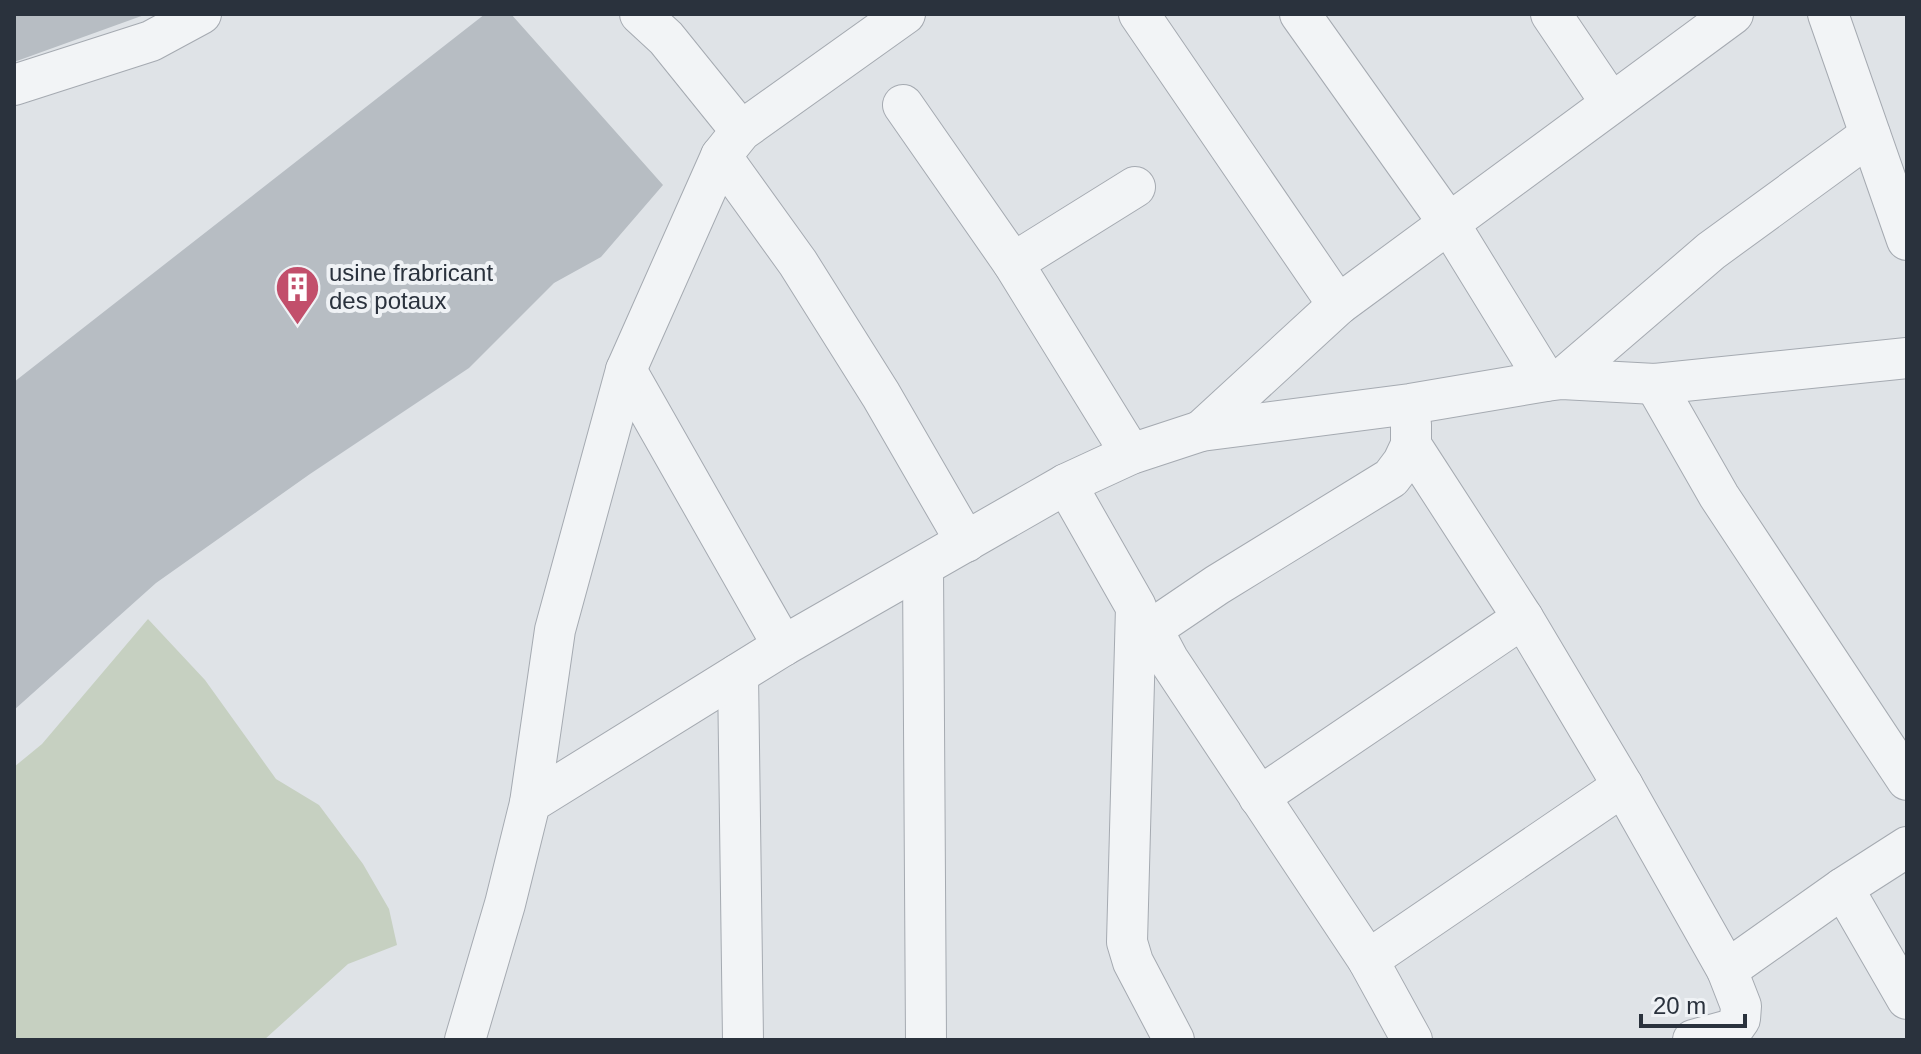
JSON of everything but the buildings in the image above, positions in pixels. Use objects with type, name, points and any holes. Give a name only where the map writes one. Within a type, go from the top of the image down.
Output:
[{"type":"street","points":[[14,85],[151,41],[201,14]]},
{"type":"street","points":[[640,14],[666,38],[966,542]]},
{"type":"street","points":[[465,1040],[505,904],[530,803],[555,630],[626,370],[731,144],[905,14]]},
{"type":"street","points":[[1139,14],[1338,305]]},
{"type":"street","points":[[1300,14],[1450,225],[1554,380]]},
{"type":"street","points":[[1551,14],[1611,103]]},
{"type":"street","points":[[1201,431],[1338,305],[1733,14]]},
{"type":"street","points":[[1828,14],[1907,240]]},
{"type":"street","points":[[903,105],[1013,263],[1131,454]]},
{"type":"street","points":[[1554,380],[1711,251],[1870,135]]},
{"type":"street","points":[[1013,263],[1135,187]]},
{"type":"street","points":[[626,370],[783,646]]},
{"type":"street","points":[[530,803],[783,646],[1066,484],[1131,454],[1201,431],[1410,404],[1554,380],[1655,384],[1902,370]]},
{"type":"street","points":[[1655,384],[1719,496],[1907,780]]},
{"type":"street","points":[[1144,618],[1217,585],[1391,478],[1411,445],[1410,404]]},
{"type":"street","points":[[1411,445],[1523,618],[1727,970],[1741,1006],[1740,1019],[1733,1029],[1693,1040]]},
{"type":"street","points":[[1066,484],[1168,659],[1368,960],[1412,1040]]},
{"type":"street","points":[[923,568],[926,1040]]},
{"type":"street","points":[[1144,618],[1127,942],[1133,962],[1174,1040]]},
{"type":"street","points":[[1259,797],[1523,618]]},
{"type":"street","points":[[738,674],[743,1040]]},
{"type":"street","points":[[1368,960],[1623,786]]},
{"type":"street","points":[[1727,970],[1907,847]]},
{"type":"street","points":[[1843,888],[1907,999]]},
{"type":"green space","points":[[148,619],[205,680],[276,779],[319,805],[363,864],[389,909],[397,945],[348,964],[264,1040],[14,1040],[14,767],[42,744]]},
{"type":"place","name":"usine frabricant des potaux","points":[[298,326]]}]
